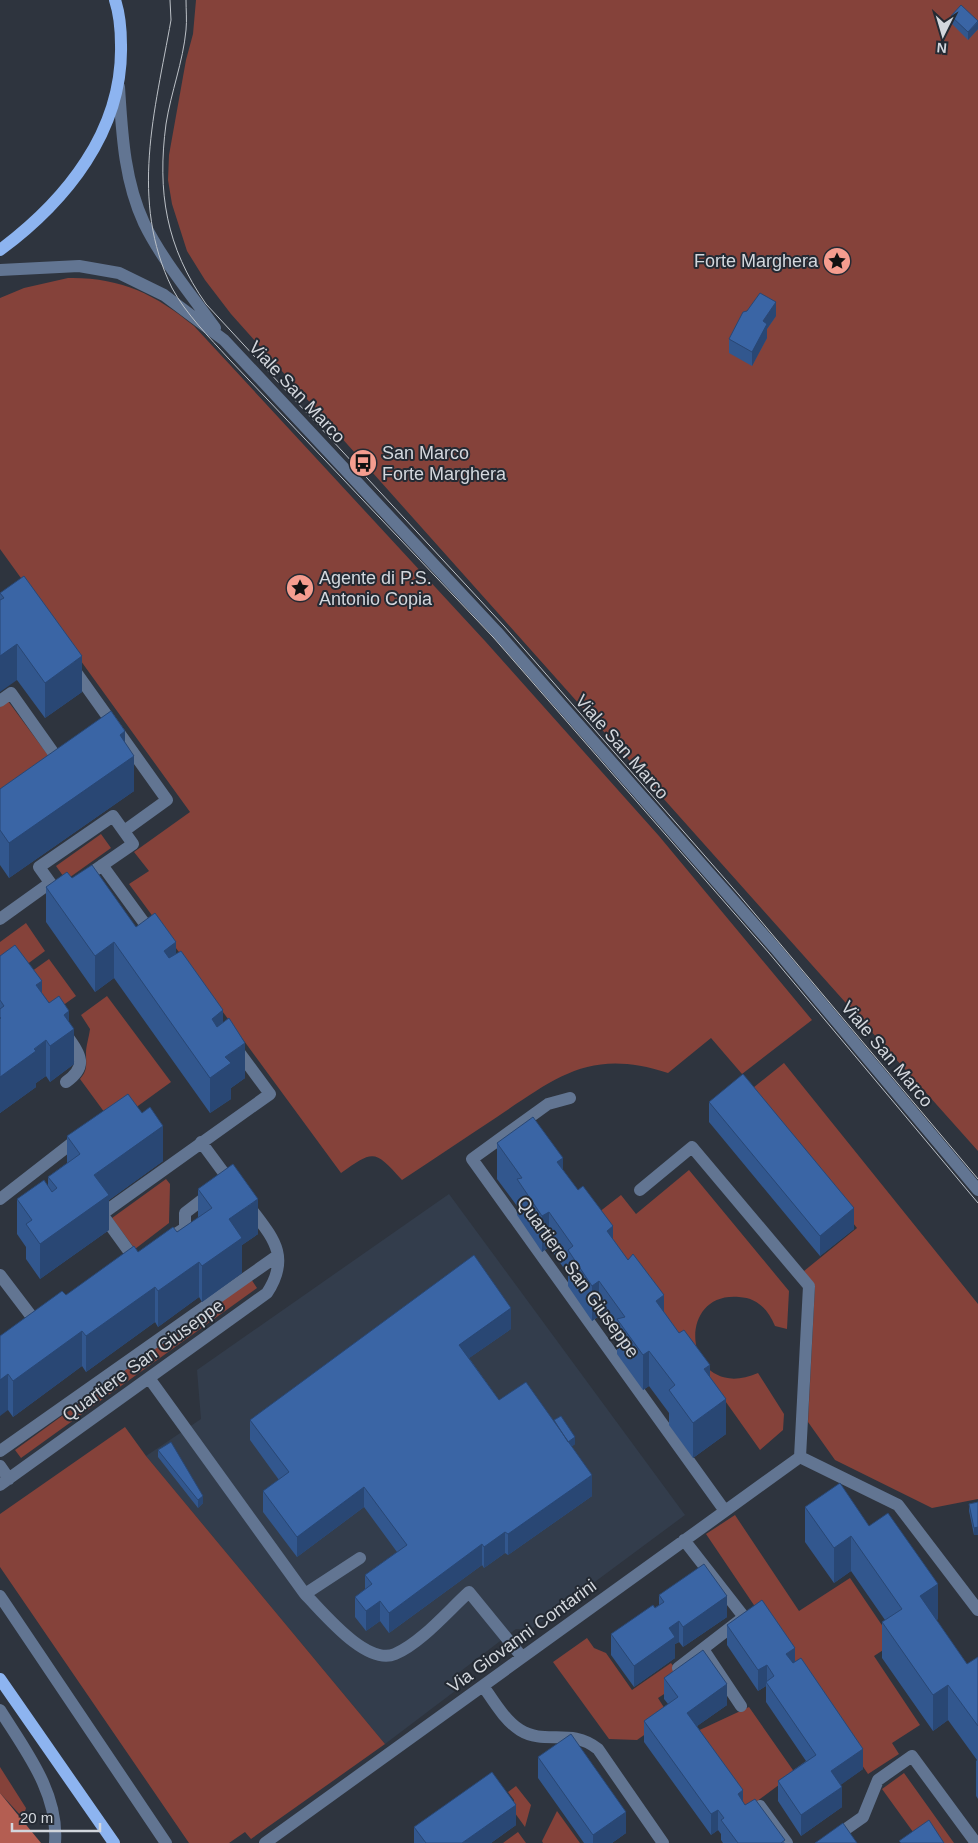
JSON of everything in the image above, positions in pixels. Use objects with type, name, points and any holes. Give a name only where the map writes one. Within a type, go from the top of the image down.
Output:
[{"type":"main road","points":[[0,250],[20,234],[76,176],[99,141],[119,87],[121,57],[118,3]]},
{"type":"main road","points":[[0,1679],[114,1843]]},
{"type":"street","name":"Viale San Marco","points":[[119,87],[125,157],[140,213],[155,243],[224,340],[504,639],[763,934],[978,1190]]},
{"type":"street","name":"Viale San Marco","points":[[0,270],[79,266],[118,273],[164,295],[224,340]]},
{"type":"street","points":[[63,654],[111,730],[167,800],[124,831]]},
{"type":"street","points":[[0,701],[11,693],[62,765]]},
{"type":"street","points":[[113,816],[133,844],[102,865],[59,895],[39,867],[113,816]]},
{"type":"street","points":[[102,865],[160,944]]},
{"type":"street","points":[[0,919],[50,883]]},
{"type":"street","points":[[58,1024],[80,1054],[79,1070],[66,1082]]},
{"type":"street","points":[[229,1038],[270,1094],[102,1214],[125,1254],[136,1261],[184,1228],[184,1213],[229,1180]]},
{"type":"street","name":"Quartiere San Giuseppe","points":[[570,1098],[548,1104],[472,1159],[725,1511]]},
{"type":"street","points":[[0,1199],[95,1125]]},
{"type":"street","name":"Quartiere San Giuseppe","points":[[0,1466],[4,1482],[267,1293],[275,1281],[276,1244],[201,1142]]},
{"type":"street","points":[[640,1190],[692,1148],[808,1286],[800,1457],[898,1505],[978,1610]]},
{"type":"street","name":"Quartiere San Giuseppe","points":[[0,1451],[277,1256]]},
{"type":"street","points":[[0,1275],[35,1321]]},
{"type":"street","points":[[21,1331],[50,1309]]},
{"type":"street","points":[[149,1378],[305,1594],[344,1635],[375,1654],[394,1655],[420,1637],[469,1592],[522,1657]]},
{"type":"street","name":"Via Giovanni Contarini","points":[[264,1843],[280,1839],[522,1657],[800,1457]]},
{"type":"street","points":[[678,1668],[744,1618],[684,1540]]},
{"type":"street","points":[[305,1594],[360,1558]]},
{"type":"street","points":[[0,1596],[166,1843]]},
{"type":"street","points":[[703,1649],[741,1706]]},
{"type":"street","points":[[483,1686],[508,1719],[520,1730],[538,1737],[586,1740],[598,1749],[663,1843]]},
{"type":"street","points":[[0,1710],[44,1786],[53,1807],[56,1828],[55,1843]]},
{"type":"street","points":[[826,1843],[862,1816],[878,1780],[912,1756],[976,1843]]},
{"type":"street","points":[[760,1806],[787,1843]]},
{"type":"shaded area","points":[[196,0],[978,0],[978,1151],[231,314],[205,280],[187,251],[172,204],[168,180],[169,155],[186,60],[193,34]]},
{"type":"shaded area","points":[[68,278],[87,278],[104,281],[136,290],[151,296],[194,326],[485,641],[659,836],[812,1020],[742,1074],[711,1038],[668,1073],[641,1066],[596,1065],[576,1070],[539,1089],[402,1180],[386,1163],[374,1156],[361,1160],[341,1173],[129,884],[149,871],[134,852],[190,812],[0,549],[0,298],[24,288]]},
{"type":"shaded area","points":[[8,701],[53,762],[0,801],[0,707]]},
{"type":"shaded area","points":[[101,834],[111,848],[66,880],[56,866]]},
{"type":"shaded area","points":[[26,923],[45,951],[22,968],[0,977],[0,942]]},
{"type":"shaded area","points":[[49,959],[76,996],[55,1011],[28,974]]},
{"type":"shaded area","points":[[107,996],[171,1082],[113,1124],[80,1079],[86,1067],[86,1050],[90,1029],[81,1015]]},
{"type":"shaded area","points":[[784,1063],[978,1304],[978,1499],[932,1508],[835,1460],[808,1422],[815,1286],[804,1271],[857,1228],[748,1092]]},
{"type":"shaded area","points":[[689,1170],[789,1291],[787,1329],[775,1326],[766,1310],[757,1302],[739,1297],[717,1300],[703,1311],[696,1327],[696,1345],[702,1361],[715,1374],[734,1379],[758,1373],[784,1414],[783,1430],[760,1450],[594,1216],[621,1195],[636,1214]]},
{"type":"shaded area","points":[[166,1179],[170,1184],[169,1223],[135,1249],[112,1218]]},
{"type":"shaded area","points":[[449,1194],[685,1515],[530,1630],[516,1629],[457,1674],[455,1691],[385,1744],[146,1456],[201,1419],[197,1370]]},
{"type":"shaded area","points":[[251,1279],[257,1288],[21,1458],[15,1450]]},
{"type":"shaded area","points":[[125,1427],[146,1456],[385,1744],[251,1839],[245,1832],[229,1843],[189,1843],[0,1567],[0,1514]]},
{"type":"shaded area","points":[[735,1515],[799,1611],[850,1578],[894,1643],[874,1656],[920,1725],[892,1743],[899,1754],[868,1774],[706,1534]]},
{"type":"shaded area","points":[[587,1638],[594,1648],[606,1653],[632,1690],[671,1663],[684,1681],[658,1698],[670,1717],[637,1740],[609,1739],[553,1662]]},
{"type":"shaded area","points":[[749,1707],[795,1773],[745,1810],[691,1734]]},
{"type":"shaded area","points":[[0,1767],[26,1808],[23,1818],[0,1793]]},
{"type":"shaded area","points":[[904,1773],[954,1843],[921,1843],[882,1789]]},
{"type":"shaded area","points":[[516,1786],[531,1805],[525,1827],[512,1809],[514,1800],[508,1792]]},
{"type":"shaded area","points":[[0,1793],[41,1843],[0,1843]]},
{"type":"shaded area","points":[[557,1811],[580,1843],[543,1843],[542,1841]]},
{"type":"shaded area","points":[[518,1832],[526,1843],[503,1843]]},
{"type":"building","points":[[961,5],[978,21],[968,32],[951,16]]},
{"type":"building","points":[[760,293],[776,302],[763,321],[767,324],[752,352],[729,339],[743,312],[747,311]]},
{"type":"building","points":[[24,576],[82,656],[45,683],[17,644],[0,656],[0,600],[4,598],[0,593]]},
{"type":"building","points":[[111,711],[125,731],[120,735],[134,756],[9,843],[0,830],[0,789]]},
{"type":"building","points":[[92,865],[136,927],[155,913],[176,942],[164,951],[169,958],[181,951],[223,1010],[212,1019],[217,1027],[229,1018],[245,1043],[225,1057],[231,1063],[210,1078],[114,942],[95,956],[46,887],[67,872],[72,878]]},
{"type":"building","points":[[15,945],[42,981],[36,985],[49,1003],[59,996],[69,1011],[64,1015],[74,1029],[50,1046],[46,1040],[34,1049],[36,1051],[0,1077],[0,1009],[4,1006],[0,1000],[0,956]]},
{"type":"building","points":[[743,1074],[854,1208],[820,1236],[709,1102]]},
{"type":"building","points":[[128,1094],[142,1113],[150,1107],[163,1126],[94,1175],[109,1195],[40,1244],[26,1224],[32,1220],[17,1199],[44,1180],[52,1192],[57,1188],[48,1177],[80,1154],[67,1136]]},
{"type":"building","points":[[533,1117],[563,1158],[557,1162],[578,1190],[583,1186],[613,1226],[607,1231],[628,1260],[633,1254],[664,1295],[656,1301],[679,1333],[684,1330],[710,1365],[704,1369],[726,1399],[693,1423],[669,1390],[675,1385],[649,1351],[643,1355],[617,1319],[625,1317],[599,1281],[592,1286],[568,1250],[573,1246],[549,1212],[542,1216],[517,1179],[522,1178],[497,1143]]},
{"type":"building","points":[[233,1164],[258,1199],[229,1219],[242,1238],[202,1266],[199,1262],[158,1291],[155,1287],[86,1336],[82,1331],[13,1381],[8,1374],[0,1380],[0,1336],[62,1291],[66,1295],[134,1246],[138,1252],[173,1227],[177,1232],[212,1208],[198,1189]]},
{"type":"building","points":[[474,1255],[511,1308],[459,1345],[499,1400],[526,1382],[592,1475],[508,1534],[505,1532],[484,1547],[482,1544],[389,1613],[380,1601],[366,1611],[355,1597],[372,1584],[365,1575],[407,1545],[364,1487],[297,1537],[263,1491],[289,1472],[250,1420]]},
{"type":"building","points":[[561,1416],[575,1437],[568,1442],[554,1420]]},
{"type":"building","points":[[171,1442],[203,1496],[198,1500],[158,1450]]},
{"type":"building","points":[[840,1483],[869,1526],[888,1513],[938,1584],[920,1596],[967,1664],[978,1657],[978,1726],[948,1685],[933,1695],[882,1622],[902,1609],[851,1536],[834,1548],[805,1507]]},
{"type":"building","points":[[978,1502],[978,1527],[974,1528],[969,1504]]},
{"type":"building","points":[[704,1564],[727,1596],[683,1627],[679,1621],[669,1628],[675,1637],[634,1666],[611,1634],[653,1605],[655,1608],[664,1602],[659,1595]]},
{"type":"building","points":[[762,1600],[795,1648],[786,1654],[793,1663],[801,1658],[863,1749],[831,1771],[842,1787],[801,1815],[778,1781],[816,1755],[766,1682],[774,1676],[767,1665],[758,1670],[727,1625]]},
{"type":"building","points":[[703,1650],[727,1684],[687,1713],[743,1790],[738,1794],[745,1805],[755,1799],[785,1840],[781,1843],[738,1843],[721,1820],[724,1818],[718,1810],[711,1814],[644,1721],[678,1697],[664,1678]]},
{"type":"building","points":[[571,1734],[626,1812],[593,1835],[538,1757]]},
{"type":"building","points":[[492,1772],[516,1805],[462,1843],[426,1843],[414,1827]]},
{"type":"building","points":[[929,1820],[944,1843],[901,1843],[899,1841]]},
{"type":"building","points":[[843,1823],[857,1843],[815,1843]]},
{"type":"tram line","points":[[170,0],[171,20],[158,88],[149,155],[149,189],[151,222],[159,255],[172,288],[184,307],[229,359],[493,637],[769,953],[978,1203]]},
{"type":"tram line","points":[[186,0],[184,42],[166,124],[163,149],[164,196],[173,240],[192,283],[206,304],[504,626],[739,895],[978,1179]]},
{"type":"place","name":"Forte Marghera","points":[[837,261]]},
{"type":"place","name":"San Marco Forte Marghera","points":[[363,463]]},
{"type":"place","name":"Agente di P.S. Antonio Copia","points":[[300,588]]}]
